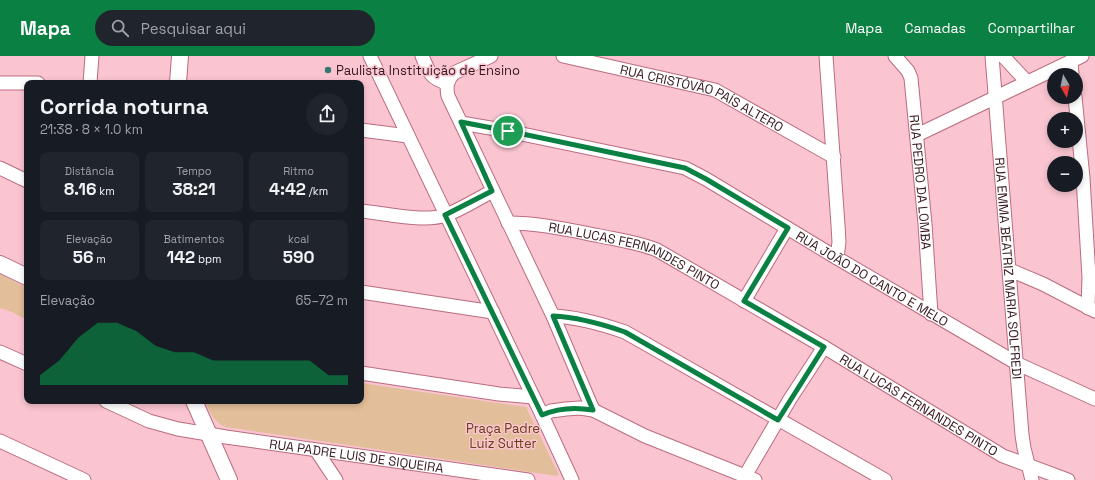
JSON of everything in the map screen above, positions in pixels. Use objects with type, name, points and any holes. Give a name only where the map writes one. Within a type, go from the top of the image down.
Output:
[{"type":"main road","points":[[178,80],[180,56]]},
{"type":"main road","points":[[0,264],[24,273]]},
{"type":"main road","points":[[195,404],[229,480]]},
{"type":"street","points":[[90,80],[92,56]]},
{"type":"street","points":[[370,56],[572,480]]},
{"type":"street","points":[[422,56],[433,77],[437,81],[447,83]]},
{"type":"street","points":[[491,56],[454,73],[447,83],[446,89],[448,96],[492,191],[553,316],[593,410]]},
{"type":"street","name":"RUA CRISTÓVÃO PAÍS ALTERO","points":[[563,56],[715,90],[834,157]]},
{"type":"street","name":"RUA PEDRO DA LOMBA","points":[[895,56],[908,71],[911,78],[931,314]]},
{"type":"street","name":"RUA EMMA BEATRIZ MARIA SOLFREDI","points":[[992,56],[1018,364],[1022,435],[1032,480]]},
{"type":"street","points":[[1003,56],[1027,82]]},
{"type":"street","points":[[824,57],[834,157],[839,242],[837,258]]},
{"type":"street","points":[[917,135],[1077,59]]},
{"type":"street","points":[[0,83],[24,83]]},
{"type":"street","points":[[1076,104],[1083,178],[1092,309]]},
{"type":"street","name":"RUA JOÃO DO CANTO E MELO","points":[[461,122],[685,168],[1018,364],[1095,399]]},
{"type":"street","points":[[364,130],[408,136]]},
{"type":"street","points":[[0,168],[24,180]]},
{"type":"street","points":[[364,211],[422,218],[435,218],[445,215],[492,191]]},
{"type":"street","name":"RUA LUCAS FERNANDES PINTO","points":[[508,223],[544,225],[649,247],[657,250],[824,347],[1003,456],[1068,480]]},
{"type":"street","points":[[744,301],[788,228]]},
{"type":"street","points":[[1010,270],[1043,284],[1092,309]]},
{"type":"street","points":[[364,292],[492,312]]},
{"type":"street","points":[[553,316],[603,324],[625,332],[885,480]]},
{"type":"street","points":[[542,415],[551,411],[566,409],[580,408],[593,410],[645,436],[750,478],[778,420],[824,347]]},
{"type":"street","points":[[0,352],[24,363]]},
{"type":"street","points":[[364,373],[499,394],[533,397]]},
{"type":"street","name":"RUA PADRE LUIS DE SIQUEIRA","points":[[112,404],[149,421],[178,429],[528,480]]},
{"type":"street","points":[[0,441],[84,480]]},
{"type":"street","points":[[316,450],[336,480]]},
{"type":"green space","points":[[0,274],[24,286],[24,318],[0,308]]},
{"type":"green space","name":"Praça Padre Luiz Sutter","points":[[364,383],[526,407],[559,475],[557,476],[226,427],[218,423],[206,404],[364,404]]},
{"type":"place","name":"Paulista Instituição de Ensino","points":[[328,70]]},
{"type":"route","points":[[461,122],[508,131],[685,168],[788,228],[744,301],[824,347],[778,420],[625,332],[603,324],[564,316],[553,316],[593,410],[580,408],[566,409],[551,411],[542,415],[445,215],[492,191],[461,122]]}]
